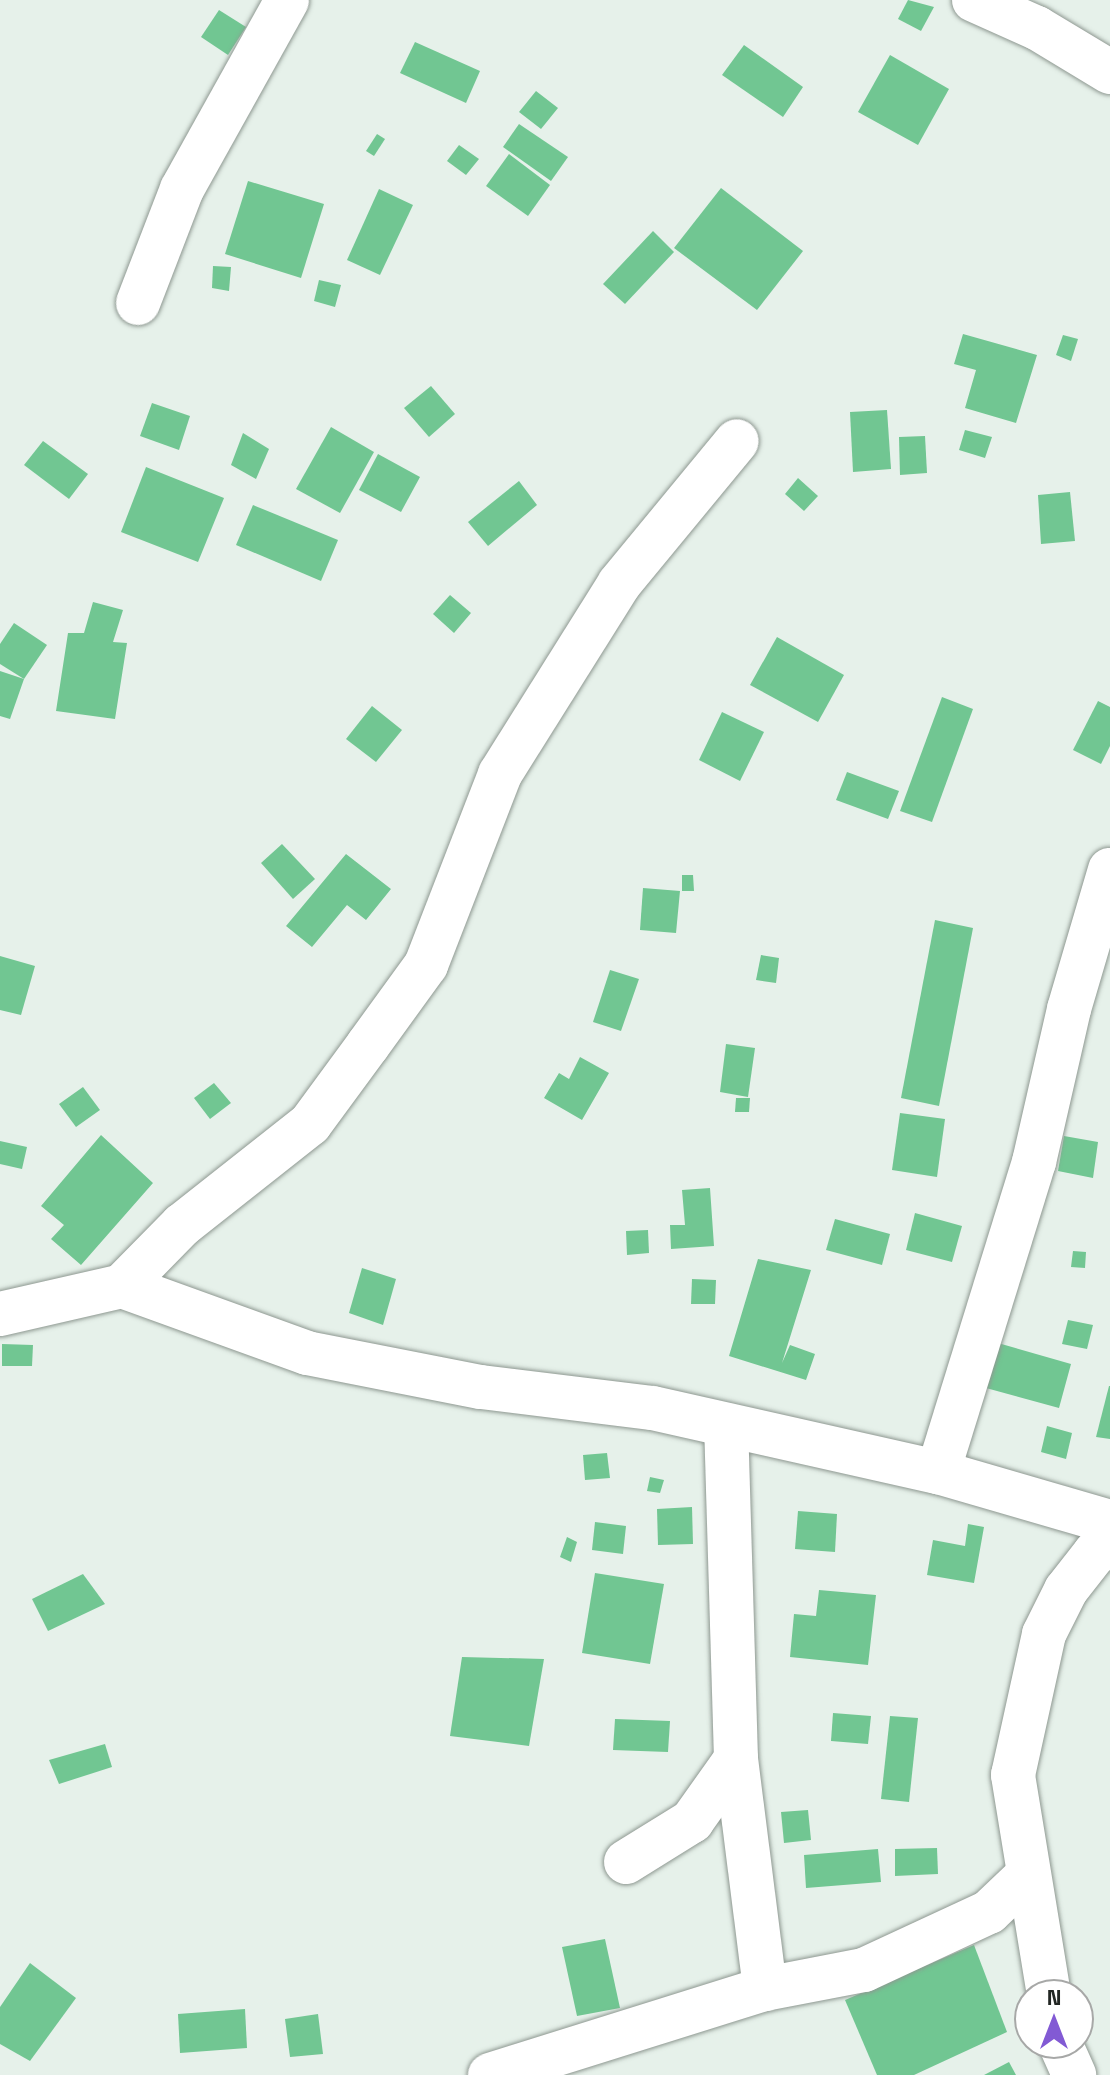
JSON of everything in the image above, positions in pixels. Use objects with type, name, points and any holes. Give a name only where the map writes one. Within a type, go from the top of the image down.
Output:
[{"type":"street","points":[[138,303],[182,189],[287,0]]},
{"type":"street","points":[[974,0],[1037,28],[1110,72]]},
{"type":"street","points":[[0,1314],[122,1286],[182,1225],[310,1124],[426,965],[500,774],[619,584],[737,441]]},
{"type":"street","points":[[938,1472],[1034,1162],[1069,1009],[1110,870]]},
{"type":"street","points":[[122,1286],[307,1353],[481,1387],[653,1408],[938,1472],[1110,1522]]},
{"type":"street","points":[[726,1425],[736,1759],[765,1989]]},
{"type":"street","points":[[1046,1979],[1013,1775],[1044,1634],[1066,1590],[1095,1553],[1110,1545]]},
{"type":"street","points":[[626,1862],[692,1821],[736,1759]]},
{"type":"street","points":[[490,2075],[765,1989],[864,1970],[989,1912],[1028,1875]]},
{"type":"building","points":[[908,0],[934,7],[921,31],[898,19]]},
{"type":"building","points":[[219,10],[246,27],[228,55],[201,37]]},
{"type":"building","points":[[415,42],[480,71],[466,103],[400,73]]},
{"type":"building","points":[[744,45],[803,87],[783,117],[722,75]]},
{"type":"building","points":[[890,55],[949,89],[918,145],[858,112]]},
{"type":"building","points":[[536,91],[558,108],[541,129],[519,112]]},
{"type":"building","points":[[519,124],[568,157],[551,181],[503,147]]},
{"type":"building","points":[[377,134],[385,139],[374,156],[366,151]]},
{"type":"building","points":[[459,145],[479,159],[466,175],[447,161]]},
{"type":"building","points":[[509,154],[550,185],[528,216],[486,186]]},
{"type":"building","points":[[248,181],[324,204],[301,278],[225,254]]},
{"type":"building","points":[[721,188],[803,251],[757,310],[674,248]]},
{"type":"building","points":[[379,189],[413,205],[380,275],[347,260]]},
{"type":"building","points":[[653,231],[674,252],[625,304],[603,284]]},
{"type":"building","points":[[213,266],[231,267],[229,291],[212,288]]},
{"type":"building","points":[[319,280],[341,285],[335,307],[314,301]]},
{"type":"building","points":[[963,334],[1037,355],[1016,423],[965,408],[976,370],[954,364]]},
{"type":"building","points":[[1063,335],[1078,339],[1071,361],[1056,355]]},
{"type":"building","points":[[431,386],[455,414],[429,437],[404,408]]},
{"type":"building","points":[[152,403],[190,416],[179,450],[140,436]]},
{"type":"building","points":[[887,410],[891,469],[853,472],[850,412]]},
{"type":"building","points":[[331,427],[374,452],[340,513],[296,489]]},
{"type":"building","points":[[965,430],[992,437],[985,458],[959,450]]},
{"type":"building","points":[[243,433],[269,449],[256,479],[231,465]]},
{"type":"building","points":[[925,436],[927,473],[900,475],[899,437]]},
{"type":"building","points":[[43,441],[88,474],[69,499],[24,465]]},
{"type":"building","points":[[378,454],[420,477],[401,512],[359,490]]},
{"type":"building","points":[[146,467],[224,498],[198,562],[121,532]]},
{"type":"building","points":[[798,478],[818,496],[804,511],[785,494]]},
{"type":"building","points":[[519,481],[537,505],[488,546],[468,522]]},
{"type":"building","points":[[1070,492],[1075,541],[1041,544],[1038,495]]},
{"type":"building","points":[[253,505],[338,540],[321,581],[236,545]]},
{"type":"building","points":[[450,595],[471,613],[454,633],[433,614]]},
{"type":"building","points":[[93,602],[123,610],[113,642],[127,643],[115,719],[56,711],[68,633],[84,633]]},
{"type":"building","points":[[14,623],[47,645],[24,679],[0,664],[0,644]]},
{"type":"building","points":[[777,637],[844,675],[818,722],[750,685]]},
{"type":"building","points":[[0,671],[24,679],[10,719],[0,716]]},
{"type":"building","points":[[942,697],[973,709],[932,822],[900,811]]},
{"type":"building","points":[[1098,701],[1110,707],[1110,746],[1101,764],[1073,750]]},
{"type":"building","points":[[372,706],[402,730],[376,762],[346,739]]},
{"type":"building","points":[[722,712],[764,732],[740,781],[699,760]]},
{"type":"building","points":[[847,772],[899,791],[888,819],[836,800]]},
{"type":"building","points":[[282,844],[315,879],[293,899],[261,863]]},
{"type":"building","points":[[346,854],[391,889],[366,920],[347,905],[312,947],[286,926]]},
{"type":"building","points":[[682,875],[693,875],[694,891],[682,891]]},
{"type":"building","points":[[643,888],[680,891],[676,933],[640,930]]},
{"type":"building","points":[[935,920],[973,928],[939,1106],[901,1098]]},
{"type":"building","points":[[761,955],[779,958],[776,983],[756,980]]},
{"type":"building","points":[[0,956],[35,966],[21,1015],[0,1010]]},
{"type":"building","points":[[610,970],[639,979],[621,1031],[593,1022]]},
{"type":"building","points":[[726,1044],[755,1048],[748,1097],[720,1092]]},
{"type":"building","points":[[580,1057],[609,1073],[582,1120],[544,1098],[559,1073],[569,1079]]},
{"type":"building","points":[[214,1083],[231,1103],[210,1119],[194,1098]]},
{"type":"building","points":[[83,1087],[100,1110],[76,1127],[59,1104]]},
{"type":"building","points":[[736,1098],[750,1098],[749,1112],[735,1112]]},
{"type":"building","points":[[900,1113],[945,1119],[937,1177],[892,1170]]},
{"type":"building","points":[[101,1135],[153,1183],[81,1265],[51,1239],[64,1225],[41,1206]]},
{"type":"building","points":[[1064,1136],[1098,1142],[1093,1178],[1058,1171]]},
{"type":"building","points":[[0,1141],[27,1147],[22,1169],[0,1164]]},
{"type":"building","points":[[710,1188],[714,1246],[671,1249],[670,1225],[685,1225],[682,1190]]},
{"type":"building","points":[[915,1213],[962,1226],[952,1262],[906,1250]]},
{"type":"building","points":[[835,1219],[890,1234],[882,1265],[826,1250]]},
{"type":"building","points":[[648,1230],[649,1253],[627,1255],[626,1231]]},
{"type":"building","points":[[1073,1251],[1086,1252],[1085,1268],[1071,1267]]},
{"type":"building","points":[[758,1259],[811,1270],[782,1363],[790,1345],[815,1354],[806,1380],[729,1356]]},
{"type":"building","points":[[362,1268],[396,1279],[383,1325],[349,1313]]},
{"type":"building","points":[[692,1279],[716,1280],[715,1304],[691,1304]]},
{"type":"building","points":[[1068,1320],[1093,1325],[1087,1349],[1062,1344]]},
{"type":"building","points":[[998,1343],[1071,1364],[1059,1408],[986,1388]]},
{"type":"building","points":[[2,1344],[33,1345],[32,1366],[2,1366]]},
{"type":"building","points":[[1110,1386],[1110,1439],[1096,1437]]},
{"type":"building","points":[[1047,1426],[1072,1433],[1066,1459],[1041,1452]]},
{"type":"building","points":[[607,1453],[610,1478],[585,1480],[583,1455]]},
{"type":"building","points":[[650,1477],[664,1480],[660,1493],[647,1491]]},
{"type":"building","points":[[692,1507],[693,1544],[658,1545],[657,1509]]},
{"type":"building","points":[[798,1511],[837,1514],[835,1552],[795,1549]]},
{"type":"building","points":[[595,1522],[626,1526],[623,1554],[592,1550]]},
{"type":"building","points":[[968,1524],[984,1527],[974,1583],[927,1575],[933,1540],[965,1546]]},
{"type":"building","points":[[567,1537],[577,1542],[571,1562],[560,1557]]},
{"type":"building","points":[[595,1573],[664,1584],[650,1664],[582,1653]]},
{"type":"building","points":[[83,1574],[105,1604],[48,1631],[32,1599]]},
{"type":"building","points":[[819,1590],[876,1595],[868,1665],[790,1657],[794,1614],[816,1616]]},
{"type":"building","points":[[462,1657],[544,1659],[529,1746],[450,1736]]},
{"type":"building","points":[[833,1713],[871,1716],[868,1744],[831,1741]]},
{"type":"building","points":[[890,1716],[918,1718],[909,1802],[881,1799]]},
{"type":"building","points":[[615,1719],[670,1721],[668,1752],[613,1750]]},
{"type":"building","points":[[105,1744],[112,1767],[59,1784],[49,1760]]},
{"type":"building","points":[[808,1810],[811,1840],[784,1843],[781,1812]]},
{"type":"building","points":[[937,1848],[938,1874],[895,1876],[895,1849]]},
{"type":"building","points":[[878,1849],[881,1882],[806,1888],[804,1855]]},
{"type":"building","points":[[605,1939],[620,2008],[577,2016],[562,1947]]},
{"type":"building","points":[[974,1945],[1007,2032],[914,2075],[877,2075],[845,2000]]},
{"type":"building","points":[[30,1963],[76,1998],[30,2061],[0,2044],[0,2007]]},
{"type":"building","points":[[245,2009],[247,2048],[180,2053],[178,2014]]},
{"type":"building","points":[[318,2014],[323,2054],[290,2057],[285,2019]]},
{"type":"building","points":[[1009,2062],[1016,2075],[984,2075]]}]
